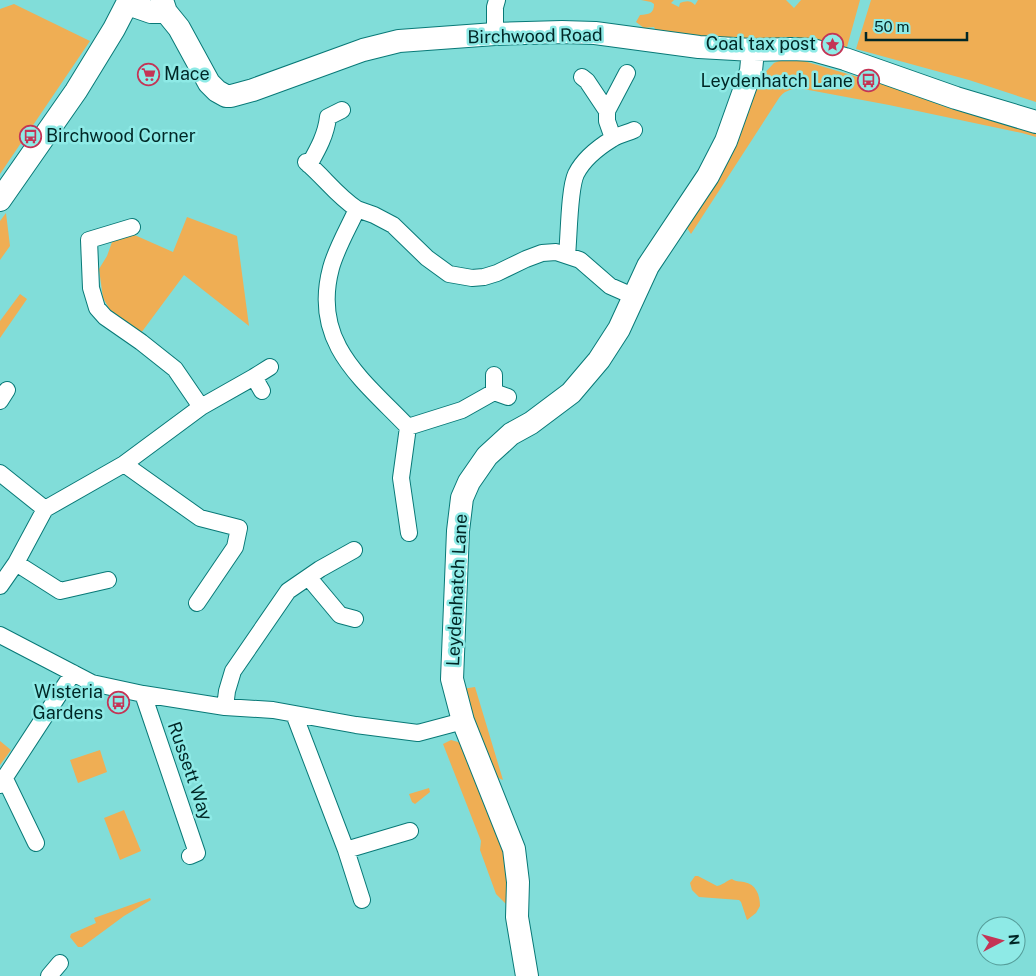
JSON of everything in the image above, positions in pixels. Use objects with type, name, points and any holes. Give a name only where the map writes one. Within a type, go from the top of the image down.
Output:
[{"type":"street","points":[[495,34],[495,7],[497,0]]},
{"type":"street","points":[[0,200],[76,91],[128,2]]},
{"type":"street","name":"Birchwood Road","points":[[128,2],[150,12],[164,6],[179,28],[209,83],[226,96],[253,90],[363,50],[399,41],[495,34],[595,32],[699,47],[753,50],[813,50],[846,59],[956,98],[1036,122]]},
{"type":"street","name":"Leydenhatch Lane","points":[[527,976],[517,917],[518,882],[514,849],[463,721],[452,680],[458,531],[462,498],[469,482],[487,456],[512,434],[531,423],[571,393],[599,360],[635,297],[648,266],[708,176],[726,141],[751,71],[753,50]]},
{"type":"street","points":[[613,138],[607,121],[607,111],[627,73]]},
{"type":"street","points":[[582,77],[588,81],[607,111]]},
{"type":"street","points":[[342,110],[328,117],[321,143],[307,163],[336,192],[357,209],[393,225],[439,268],[449,274],[459,276],[484,277],[542,253],[556,252],[580,260],[610,286],[635,297]]},
{"type":"street","points":[[567,255],[572,190],[575,176],[583,164],[613,138],[634,130]]},
{"type":"street","points":[[357,209],[331,266],[326,309],[329,327],[340,352],[351,368],[408,427]]},
{"type":"street","points":[[132,226],[89,240],[94,301],[105,317],[175,369],[201,407]]},
{"type":"street","points":[[0,586],[16,562],[45,509],[124,464],[201,407],[258,384],[270,368]]},
{"type":"street","points":[[408,427],[501,395],[494,375]]},
{"type":"street","points":[[408,427],[401,478],[409,532]]},
{"type":"street","points":[[124,464],[200,518],[239,528],[235,547],[197,603]]},
{"type":"street","points":[[0,473],[45,509]]},
{"type":"street","points":[[225,707],[227,691],[233,671],[288,591],[320,569],[354,550]]},
{"type":"street","points":[[16,562],[60,592],[108,580]]},
{"type":"street","points":[[309,578],[340,615],[355,619]]},
{"type":"street","name":"Russett Way","points":[[0,635],[92,683],[143,694],[225,707],[273,710],[356,725],[418,733],[463,721]]},
{"type":"street","points":[[36,843],[2,782],[73,673]]},
{"type":"street","name":"Russett Way","points":[[143,694],[197,853],[190,856]]},
{"type":"street","points":[[294,714],[346,850],[362,900]]},
{"type":"street","points":[[346,850],[410,831]]},
{"type":"street","points":[[49,976],[60,963]]},
{"type":"shaded area","points":[[641,0],[674,0],[671,3],[679,7],[680,3],[686,1],[695,5],[698,0],[786,0],[794,8],[801,0],[860,0],[847,47],[792,39],[751,44],[656,31],[654,27],[644,28],[636,22],[640,15],[650,13],[654,7],[654,4],[651,2]]},
{"type":"shaded area","points":[[871,0],[1036,0],[1036,102],[969,80],[856,49]]},
{"type":"shaded area","points":[[14,4],[90,41],[0,174],[0,9]]},
{"type":"shaded area","points":[[784,59],[804,61],[888,86],[949,108],[1036,130],[1036,137],[889,105],[798,88],[792,89],[785,92],[779,98],[691,234],[687,228],[720,176],[759,79],[774,63]]},
{"type":"shaded area","points":[[6,213],[10,246],[0,260],[0,221]]},
{"type":"shaded area","points":[[187,217],[237,236],[249,326],[184,275],[141,333],[110,310],[103,298],[99,269],[107,256],[112,242],[130,233],[173,252]]},
{"type":"shaded area","points":[[20,294],[27,299],[0,338],[0,321]]},
{"type":"shaded area","points":[[475,687],[503,780],[496,777],[462,689]]},
{"type":"shaded area","points":[[451,740],[458,742],[470,752],[507,845],[515,913],[496,894],[480,850],[481,841],[443,744]]},
{"type":"shaded area","points":[[0,741],[11,750],[0,765]]},
{"type":"shaded area","points":[[100,750],[107,772],[78,783],[70,760]]},
{"type":"shaded area","points":[[429,788],[430,792],[415,804],[412,802],[409,794]]},
{"type":"shaded area","points":[[124,810],[141,851],[120,860],[104,818]]},
{"type":"shaded area","points":[[695,876],[717,886],[732,879],[748,883],[756,891],[760,906],[756,913],[747,920],[739,900],[699,897],[692,890],[690,883]]},
{"type":"shaded area","points":[[150,898],[151,900],[124,916],[82,947],[78,947],[70,937],[71,934],[96,923],[94,918]]},
{"type":"place","name":"Coal tax post","points":[[832,44]]},
{"type":"place","name":"Mace","points":[[148,74]]},
{"type":"place","name":"Leydenhatch Lane","points":[[869,81]]},
{"type":"place","name":"Birchwood Corner","points":[[30,136]]},
{"type":"place","name":"Wisteria Gardens","points":[[119,702]]}]
